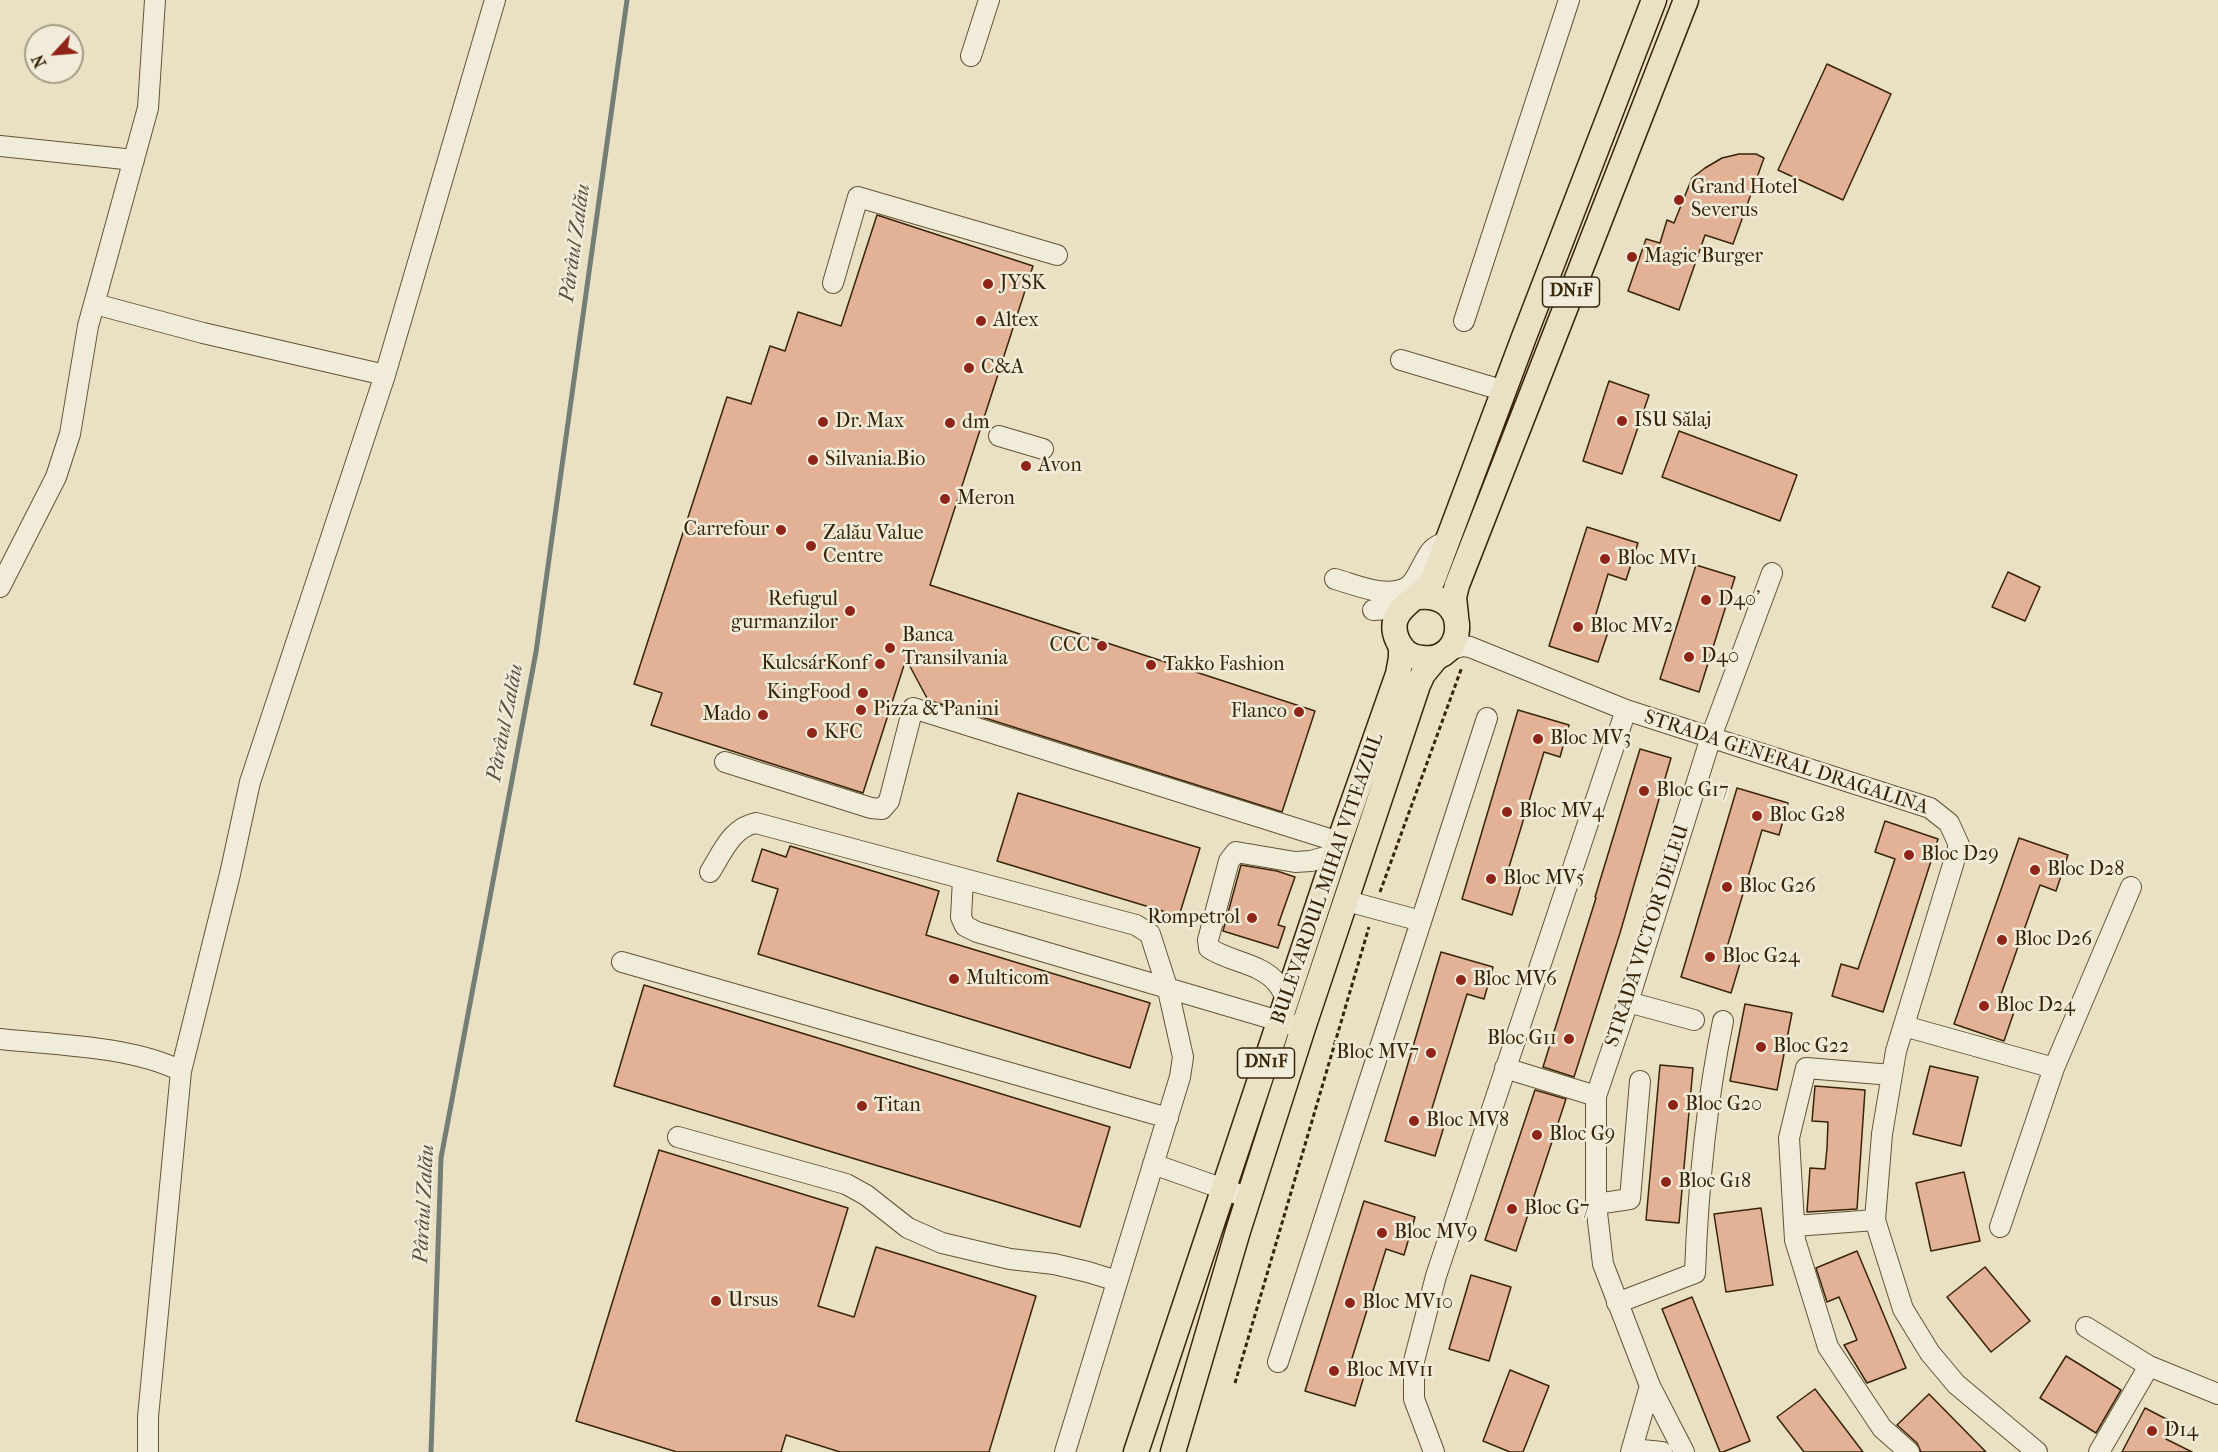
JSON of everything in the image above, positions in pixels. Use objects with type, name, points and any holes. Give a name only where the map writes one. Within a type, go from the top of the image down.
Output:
[{"type":"main road","name":"DN1F","points":[[1454,640],[1456,585],[1686,0]]},
{"type":"main road","points":[[1651,9],[1675,28]]},
{"type":"main road","name":"BULEVARDUL MIHAI VITEAZUL","points":[[1136,1452],[1283,1010],[1398,675],[1401,658],[1397,617],[1432,582],[1651,9]]},
{"type":"main road","points":[[1524,337],[1550,347]]},
{"type":"main road","points":[[1398,639],[1408,653],[1417,658],[1428,659],[1454,640],[1444,602],[1427,596],[1412,600]]},
{"type":"main road","name":"BULEVARDUL MIHAI VITEAZUL","points":[[1173,1452],[1303,1028],[1418,685],[1428,667],[1454,640]]},
{"type":"street","points":[[0,587],[56,477],[70,434],[88,326],[148,108],[155,0]]},
{"type":"street","points":[[148,1452],[148,1417],[181,1071],[230,874],[250,782],[385,375],[495,0]]},
{"type":"street","points":[[971,56],[989,0]]},
{"type":"street","points":[[1464,321],[1569,0]]},
{"type":"street","points":[[0,146],[134,160]]},
{"type":"street","points":[[833,283],[858,197],[1057,255]]},
{"type":"street","points":[[95,304],[202,333],[385,375]]},
{"type":"street","points":[[1401,360],[1505,391]]},
{"type":"street","points":[[999,436],[1042,449]]},
{"type":"street","points":[[1335,579],[1375,591],[1398,590],[1415,579],[1431,549],[1448,541]]},
{"type":"street","name":"STRADA VICTOR DELEU","points":[[1684,1452],[1650,1386],[1603,1264],[1596,1204],[1596,1096],[1711,737],[1772,573]]},
{"type":"street","name":"STRADA GENERAL DRAGALINA","points":[[1454,640],[1626,710],[1930,808],[1949,823],[1959,845],[1896,1051],[1882,1134],[1875,1220],[1903,1309],[1930,1353],[1956,1384],[2037,1452]]},
{"type":"street","points":[[725,762],[871,808],[882,809],[889,801],[913,708],[1338,848]]},
{"type":"street","points":[[1434,1452],[1414,1400],[1414,1360],[1436,1276],[1626,710]]},
{"type":"street","points":[[1278,1362],[1487,718]]},
{"type":"street","points":[[710,872],[736,832],[746,825],[756,823],[1136,925],[1150,934],[1168,990],[1183,1057],[1180,1077],[1065,1452]]},
{"type":"street","points":[[1283,1010],[1276,982],[1264,972],[1209,948],[1208,940],[1229,861],[1236,852],[1295,862],[1311,861],[1338,848]]},
{"type":"street","points":[[963,879],[961,917],[964,926],[977,932],[1168,990],[1283,1010],[1303,1028]]},
{"type":"street","points":[[2000,1227],[2054,1068],[2131,887]]},
{"type":"street","points":[[1347,901],[1421,921]]},
{"type":"street","points":[[622,962],[1168,1118]]},
{"type":"street","points":[[1628,1002],[1694,1020]]},
{"type":"street","points":[[1617,1303],[1695,1273],[1698,1199],[1714,1065],[1723,1021]]},
{"type":"street","points":[[1904,1026],[2054,1068]]},
{"type":"street","points":[[0,1039],[112,1051],[162,1061],[181,1071]]},
{"type":"street","points":[[1505,1068],[1596,1096]]},
{"type":"street","points":[[1892,1074],[1806,1068],[1789,1138],[1795,1240],[1828,1347],[1882,1428],[1909,1452]]},
{"type":"street","points":[[1596,1204],[1630,1199],[1640,1081]]},
{"type":"street","points":[[678,1137],[846,1184],[866,1195],[909,1228],[942,1243],[1010,1259],[1054,1264],[1117,1281]]},
{"type":"street","points":[[1153,1164],[1249,1198]]},
{"type":"street","points":[[1795,1226],[1875,1220]]},
{"type":"street","points":[[2086,1327],[2149,1366],[2218,1394]]},
{"type":"street","points":[[2099,1452],[2149,1366]]},
{"type":"street","points":[[1650,1386],[1632,1450],[1662,1452]]},
{"type":"path","points":[[1235,1383],[1454,640]]},
{"type":"building","points":[[1827,64],[1891,94],[1843,200],[1778,170]]},
{"type":"building","points":[[1739,154],[1756,154],[1764,158],[1733,244],[1705,235],[1679,310],[1628,291],[1646,239],[1660,243],[1667,220],[1674,223],[1692,178],[1722,158]]},
{"type":"building","name":"Zalău Value Centre","points":[[877,215],[1033,266],[930,585],[1315,711],[1282,812],[928,700],[906,659],[863,793],[651,725],[662,693],[634,684],[727,397],[751,404],[770,346],[785,351],[798,312],[841,326]]},
{"type":"building","points":[[1609,381],[1649,395],[1622,474],[1583,461]]},
{"type":"building","points":[[1679,431],[1797,475],[1780,521],[1662,477]]},
{"type":"building","points":[[1587,527],[1638,543],[1626,580],[1608,574],[1593,624],[1609,629],[1598,662],[1549,646]]},
{"type":"building","points":[[1696,565],[1735,577],[1699,692],[1660,679]]},
{"type":"building","points":[[2008,572],[2040,587],[2025,621],[1992,607]]},
{"type":"building","points":[[1518,710],[1569,725],[1560,757],[1544,752],[1506,877],[1522,882],[1512,915],[1462,899]]},
{"type":"building","points":[[1640,749],[1671,758],[1620,933],[1574,1077],[1543,1067]]},
{"type":"building","points":[[1737,788],[1788,803],[1779,835],[1762,830],[1725,954],[1741,960],[1731,993],[1681,977]]},
{"type":"building","points":[[1018,793],[1200,848],[1179,916],[997,861]]},
{"type":"building","points":[[1885,821],[1938,839],[1883,1012],[1832,996],[1841,964],[1858,969],[1895,859],[1875,852]]},
{"type":"building","points":[[2019,838],[2068,855],[2056,891],[2040,885],[1998,1003],[2015,1009],[2004,1041],[1954,1024]]},
{"type":"building","name":"Multicom","points":[[790,846],[939,891],[926,935],[1150,1003],[1130,1068],[758,954],[778,889],[752,881],[762,849],[786,857]]},
{"type":"building","points":[[1241,865],[1277,871],[1295,877],[1278,925],[1285,927],[1278,948],[1223,931]]},
{"type":"building","points":[[1441,952],[1493,967],[1484,999],[1467,994],[1429,1118],[1445,1123],[1435,1156],[1385,1141]]},
{"type":"building","name":"Titan","points":[[644,985],[1110,1127],[1080,1227],[614,1086]]},
{"type":"building","name":"Bloc G22","points":[[1745,1004],[1792,1013],[1777,1090],[1730,1081]]},
{"type":"building","points":[[1660,1065],[1693,1068],[1679,1223],[1646,1220]]},
{"type":"building","points":[[1930,1066],[1978,1077],[1961,1146],[1913,1134]]},
{"type":"building","points":[[1815,1086],[1865,1090],[1857,1209],[1807,1212],[1810,1168],[1825,1169],[1827,1148],[1828,1122],[1812,1121]]},
{"type":"building","points":[[1535,1090],[1566,1099],[1516,1251],[1485,1240]]},
{"type":"building","name":"Ursus","points":[[659,1150],[848,1208],[818,1306],[854,1317],[876,1247],[1036,1296],[989,1452],[840,1452],[786,1435],[781,1452],[677,1452],[576,1421]]},
{"type":"building","points":[[1964,1172],[1980,1241],[1931,1251],[1916,1183]]},
{"type":"building","points":[[1364,1201],[1415,1217],[1404,1255],[1386,1249],[1349,1368],[1365,1373],[1355,1406],[1305,1391]]},
{"type":"building","points":[[1761,1208],[1773,1285],[1726,1292],[1714,1214]]},
{"type":"building","points":[[1857,1251],[1906,1368],[1867,1383],[1844,1345],[1857,1340],[1839,1297],[1827,1302],[1816,1268]]},
{"type":"building","points":[[1985,1267],[2030,1321],[1991,1352],[1947,1297]]},
{"type":"building","points":[[1471,1275],[1511,1287],[1489,1361],[1449,1349]]},
{"type":"building","points":[[1692,1297],[1750,1441],[1723,1452],[1720,1452],[1662,1309]]},
{"type":"building","points":[[2066,1356],[2121,1390],[2096,1433],[2040,1398]]},
{"type":"building","points":[[1510,1370],[1549,1386],[1523,1452],[1510,1452],[1483,1441]]},
{"type":"building","points":[[1815,1389],[1863,1452],[1804,1452],[1777,1417]]},
{"type":"building","points":[[1929,1394],[1986,1452],[1921,1452],[1917,1443],[1897,1425]]},
{"type":"building","name":"D14","points":[[2145,1408],[2174,1423],[2166,1439],[2192,1452],[2122,1452]]},
{"type":"waterway","name":"Pârâul Zalău","points":[[431,1452],[441,1158],[536,652],[627,0]]},
{"type":"place","name":"Grand Hotel Severus","points":[[1679,200]]},
{"type":"place","name":"Magic Burger","points":[[1632,257]]},
{"type":"place","name":"JYSK","points":[[988,284]]},
{"type":"place","name":"Altex","points":[[981,321]]},
{"type":"place","name":"C&A","points":[[969,368]]},
{"type":"place","name":"ISU Sălaj","points":[[1622,421]]},
{"type":"place","name":"Dr. Max","points":[[823,422]]},
{"type":"place","name":"dm","points":[[950,423]]},
{"type":"place","name":"Silvania.Bio","points":[[813,460]]},
{"type":"place","name":"Avon","points":[[1026,466]]},
{"type":"place","name":"Meron","points":[[945,499]]},
{"type":"place","name":"Carrefour","points":[[781,530]]},
{"type":"place","name":"Zalău Value Centre","points":[[811,546]]},
{"type":"place","name":"Bloc MV1","points":[[1605,559]]},
{"type":"place","name":"D40'","points":[[1706,600]]},
{"type":"place","name":"Refugul gurmanzilor","points":[[850,611]]},
{"type":"place","name":"Bloc MV2","points":[[1578,627]]},
{"type":"place","name":"CCC","points":[[1102,646]]},
{"type":"place","name":"Banca Transilvania","points":[[890,648]]},
{"type":"place","name":"D40","points":[[1689,657]]},
{"type":"place","name":"KulcsárKonf","points":[[880,664]]},
{"type":"place","name":"Takko Fashion","points":[[1151,665]]},
{"type":"place","name":"KingFood","points":[[863,693]]},
{"type":"place","name":"Pizza & Panini","points":[[861,710]]},
{"type":"place","name":"Flanco","points":[[1299,712]]},
{"type":"place","name":"Mado","points":[[763,715]]},
{"type":"place","name":"KFC","points":[[812,733]]},
{"type":"place","name":"Bloc MV3","points":[[1538,739]]},
{"type":"place","name":"Bloc G17","points":[[1644,791]]},
{"type":"place","name":"Bloc MV4","points":[[1507,812]]},
{"type":"place","name":"Bloc G28","points":[[1757,816]]},
{"type":"place","name":"Bloc D29","points":[[1909,855]]},
{"type":"place","name":"Bloc D28","points":[[2035,870]]},
{"type":"place","name":"Bloc MV5","points":[[1491,879]]},
{"type":"place","name":"Bloc G26","points":[[1727,887]]},
{"type":"place","name":"Rompetrol","points":[[1252,918]]},
{"type":"place","name":"Bloc D26","points":[[2002,940]]},
{"type":"place","name":"Bloc G24","points":[[1710,957]]},
{"type":"place","name":"Multicom","points":[[954,979]]},
{"type":"place","name":"Bloc MV6","points":[[1461,980]]},
{"type":"place","name":"Bloc D24","points":[[1984,1006]]},
{"type":"place","name":"Bloc G11","points":[[1569,1039]]},
{"type":"place","name":"Bloc G22","points":[[1761,1047]]},
{"type":"place","name":"Bloc MV7","points":[[1431,1053]]},
{"type":"place","name":"Bloc G20","points":[[1673,1105]]},
{"type":"place","name":"Titan","points":[[862,1106]]},
{"type":"place","name":"Bloc MV8","points":[[1414,1121]]},
{"type":"place","name":"Bloc G9","points":[[1537,1135]]},
{"type":"place","name":"Bloc G18","points":[[1666,1182]]},
{"type":"place","name":"Bloc G7","points":[[1512,1209]]},
{"type":"place","name":"Bloc MV9","points":[[1382,1233]]},
{"type":"place","name":"Ursus","points":[[716,1301]]},
{"type":"place","name":"Bloc MV10","points":[[1350,1303]]},
{"type":"place","name":"Bloc MV11","points":[[1334,1371]]},
{"type":"place","name":"D14","points":[[2152,1431]]}]
